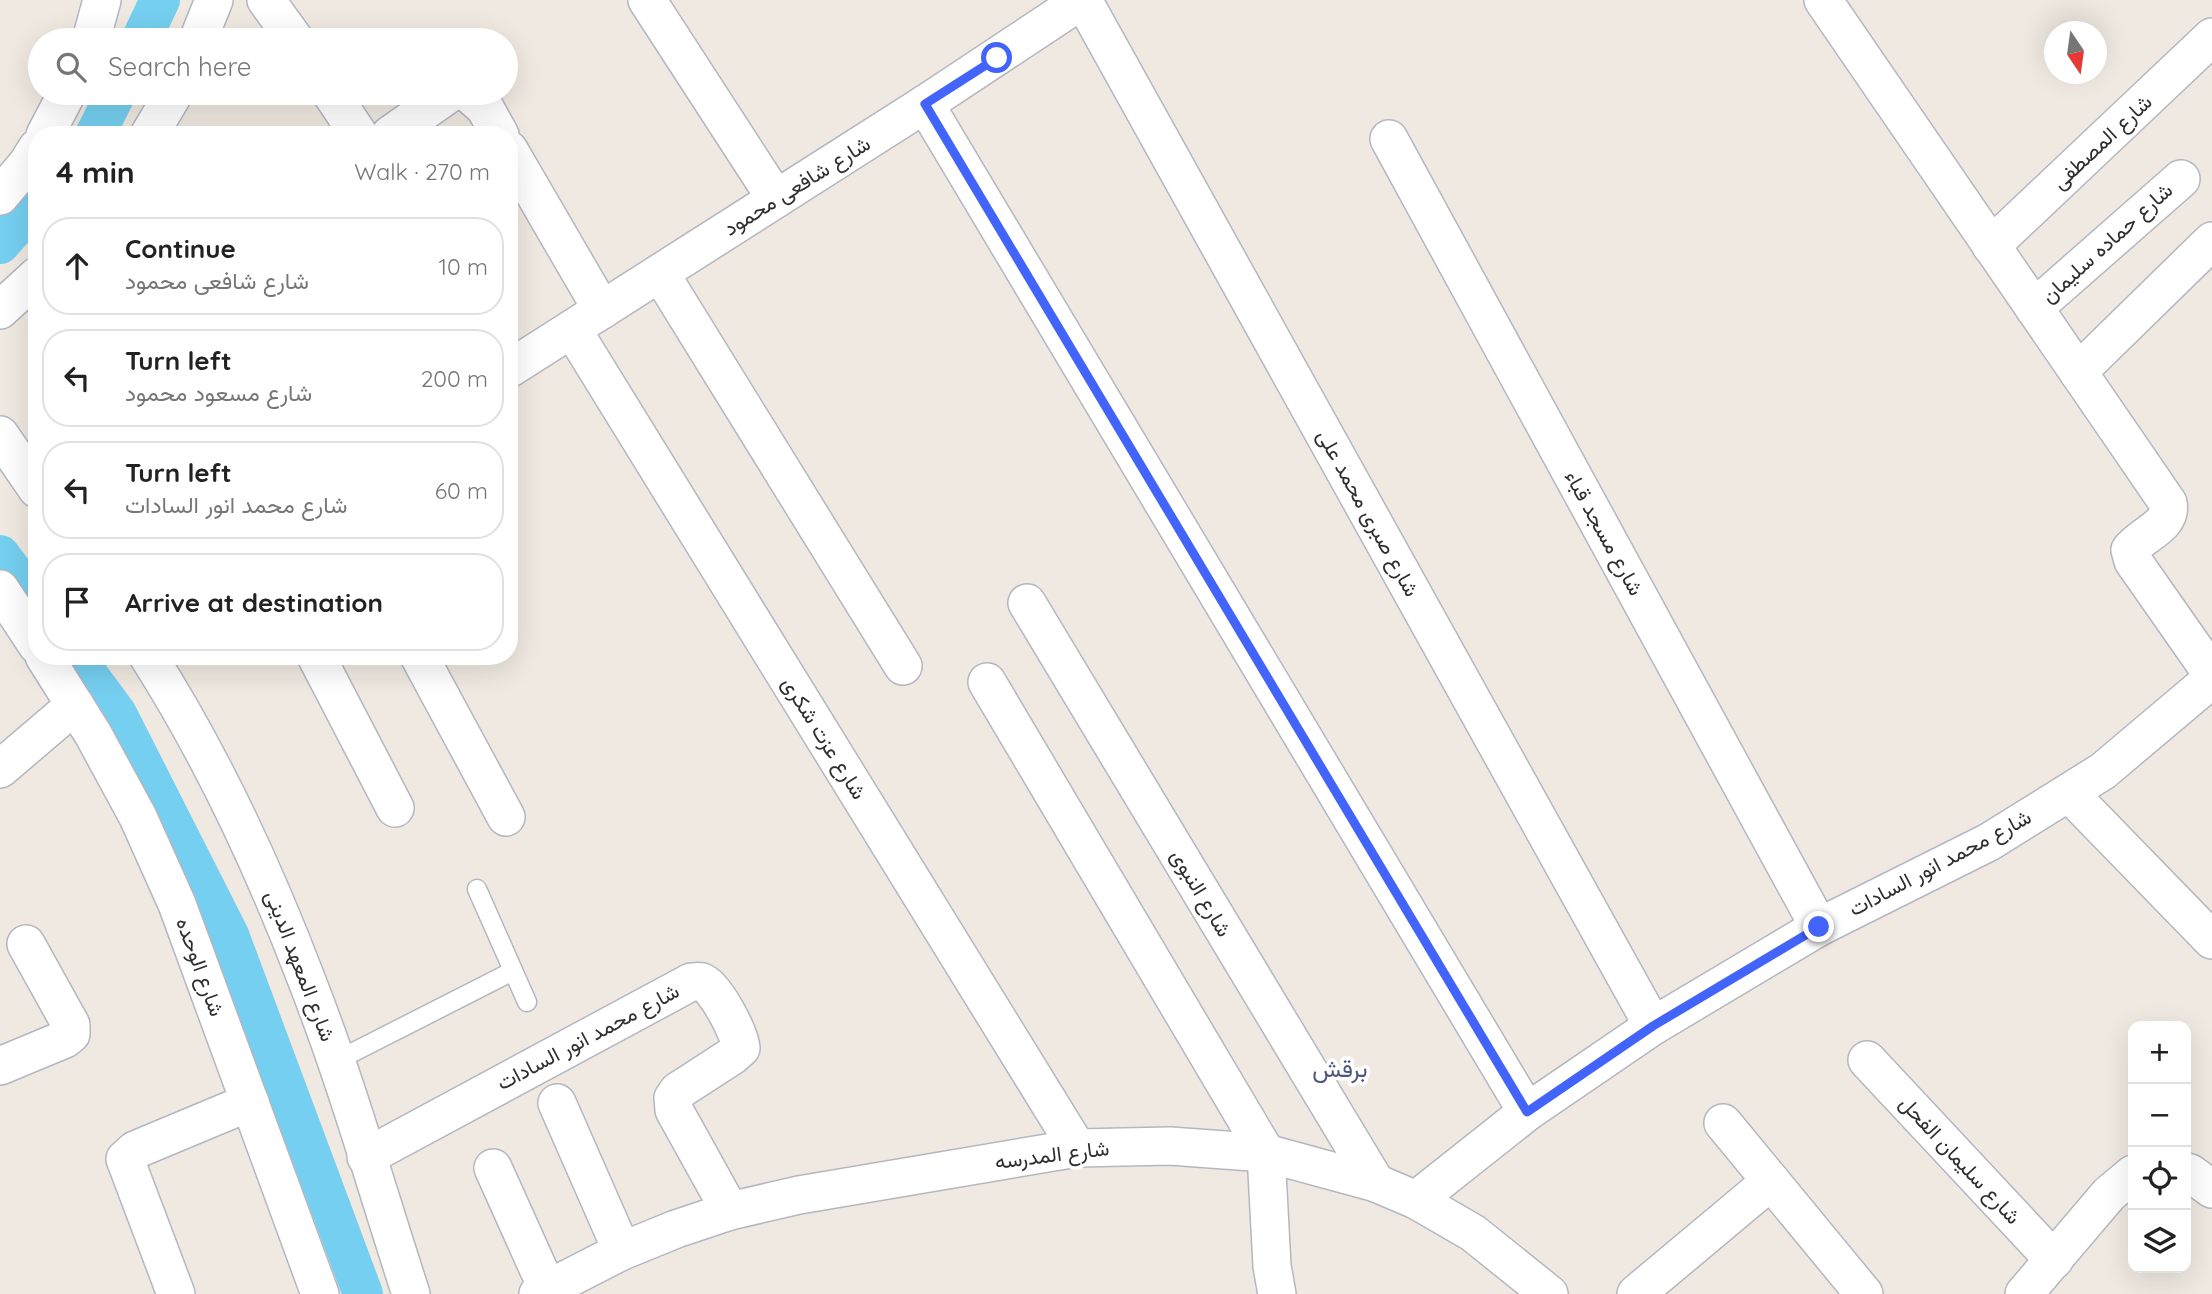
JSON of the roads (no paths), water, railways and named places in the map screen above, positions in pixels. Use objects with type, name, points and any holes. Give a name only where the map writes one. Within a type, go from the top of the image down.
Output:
[{"type":"street","points":[[94,28],[102,0]]},
{"type":"street","points":[[203,28],[214,0]]},
{"type":"street","points":[[266,0],[286,28]]},
{"type":"street","points":[[647,0],[776,199]]},
{"type":"street","name":"شارع شافعى محمود","points":[[518,363],[1083,0]]},
{"type":"street","name":"شارع صبرى محمد على","points":[[1083,0],[1653,1026]]},
{"type":"street","points":[[1823,0],[2168,503],[2170,512],[2167,520],[2136,542],[2130,550],[2133,561],[2212,676]]},
{"type":"street","name":"شارع المصطفى","points":[[1991,246],[2212,37]]},
{"type":"street","points":[[925,104],[1527,1112]]},
{"type":"street","points":[[43,126],[58,105]]},
{"type":"street","points":[[154,126],[167,105]]},
{"type":"street","points":[[339,105],[353,126]]},
{"type":"street","points":[[403,126],[433,105]]},
{"type":"street","points":[[482,105],[495,126]]},
{"type":"street","name":"شارع مسجد قباء","points":[[1389,139],[1819,927]]},
{"type":"street","points":[[0,196],[27,149]]},
{"type":"street","points":[[518,165],[603,310]]},
{"type":"street","name":"شارع حماده سليمان","points":[[2034,309],[2181,178]]},
{"type":"street","points":[[2078,372],[2212,242]]},
{"type":"street","points":[[660,273],[903,666]]},
{"type":"street","points":[[0,310],[28,284]]},
{"type":"street","name":"شارع عزت شكرى","points":[[572,329],[1077,1148]]},
{"type":"street","points":[[0,435],[28,476]]},
{"type":"street","points":[[0,589],[19,635]]},
{"type":"street","name":"شارع النبوى","points":[[1027,603],[1376,1183]]},
{"type":"street","name":"شارع الوحده","points":[[50,665],[138,817],[177,904],[250,1102],[316,1293]]},
{"type":"street","name":"شارع المعهد الدينى","points":[[153,665],[203,750],[242,826],[290,937],[335,1061],[411,1294]]},
{"type":"street","points":[[321,665],[395,808]]},
{"type":"street","points":[[424,665],[506,817]]},
{"type":"street","name":"شارع محمد انور السادات","points":[[1416,1200],[1527,1112],[1653,1026],[1819,927],[1989,842],[2103,771],[2212,676]]},
{"type":"street","points":[[987,682],[1266,1153],[1272,1266],[1277,1294]]},
{"type":"street","points":[[0,769],[75,705]]},
{"type":"street","points":[[2069,793],[2212,940]]},
{"type":"street","points":[[0,1066],[71,1034],[71,1025],[26,944]]},
{"type":"street","name":"شارع محمد انور السادات","points":[[366,1157],[691,982],[703,982],[712,989],[740,1038],[741,1048],[678,1091],[673,1097],[674,1110],[730,1211]]},
{"type":"street","name":"شارع سليمان الفحل","points":[[1867,1060],[2054,1260]]},
{"type":"street","points":[[168,1292],[125,1159],[135,1150],[250,1102]]},
{"type":"street","points":[[557,1103],[622,1251]]},
{"type":"street","points":[[1723,1123],[1864,1294]]},
{"type":"street","name":"شارع المدرسه","points":[[543,1291],[622,1251],[676,1229],[730,1211],[799,1195],[1077,1148],[1170,1146],[1266,1153],[1376,1183],[1416,1200],[1473,1233],[1549,1294]]},
{"type":"street","points":[[494,1168],[543,1291]]},
{"type":"street","points":[[2191,1175],[2212,1189]]},
{"type":"street","points":[[2024,1294],[2109,1194],[2128,1178]]},
{"type":"street","points":[[1636,1294],[1771,1181]]},
{"type":"lane","points":[[477,888],[527,1003]]},
{"type":"lane","points":[[335,1061],[513,971]]},
{"type":"waterway","points":[[147,28],[160,0]]},
{"type":"waterway","points":[[100,126],[110,105]]},
{"type":"waterway","points":[[0,244],[28,212]]},
{"type":"waterway","points":[[0,555],[28,593]]},
{"type":"waterway","points":[[81,665],[117,714],[229,935],[363,1294]]},
{"type":"district","name":"برقش","points":[[1340,1069]]}]
